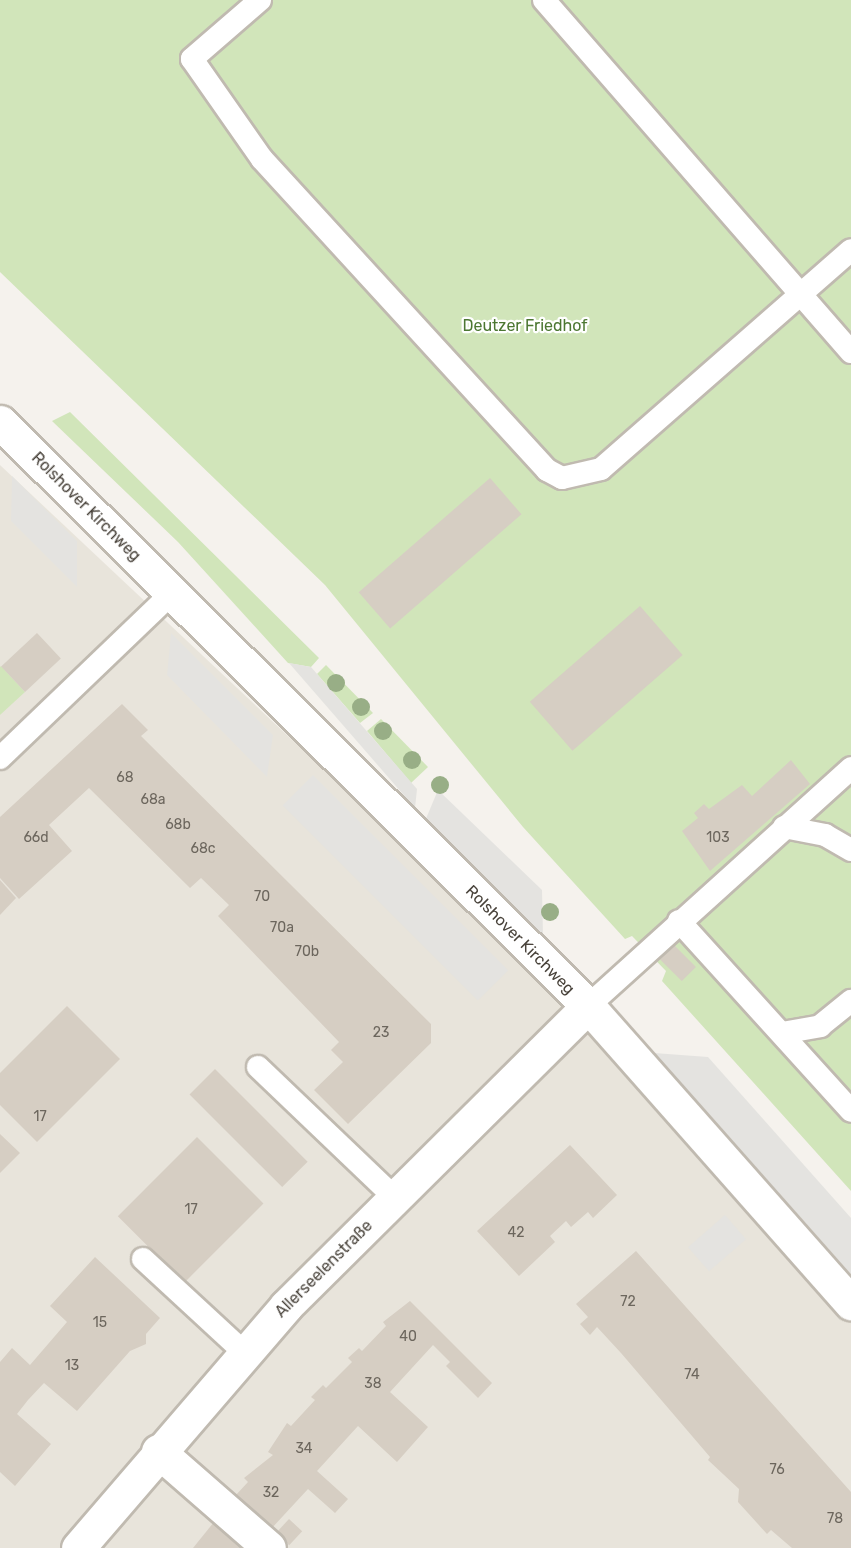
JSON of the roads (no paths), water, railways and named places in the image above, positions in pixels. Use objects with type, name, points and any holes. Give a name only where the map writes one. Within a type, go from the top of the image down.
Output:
[{"type":"street","name":"Rolshover Kirchweg","points":[[0,422],[588,1006],[851,1303]]},
{"type":"street","name":"Allerseelenstraße","points":[[78,1548],[158,1451],[245,1353],[395,1198],[588,1006]]},
{"type":"street","points":[[158,1451],[269,1548]]},
{"type":"lane","points":[[260,0],[192,59],[262,159],[546,470],[562,478],[601,469],[851,250]]},
{"type":"lane","points":[[543,0],[851,351]]},
{"type":"lane","points":[[0,758],[172,593]]},
{"type":"lane","points":[[588,1006],[679,921],[851,768]]},
{"type":"lane","points":[[784,827],[825,835],[851,850]]},
{"type":"lane","points":[[679,921],[851,1112]]},
{"type":"lane","points":[[782,1033],[820,1026],[851,1001]]},
{"type":"lane","points":[[258,1067],[395,1198]]},
{"type":"lane","points":[[143,1259],[245,1353]]},
{"type":"park label","name":"Deutzer Friedhof","points":[[525,326]]}]
